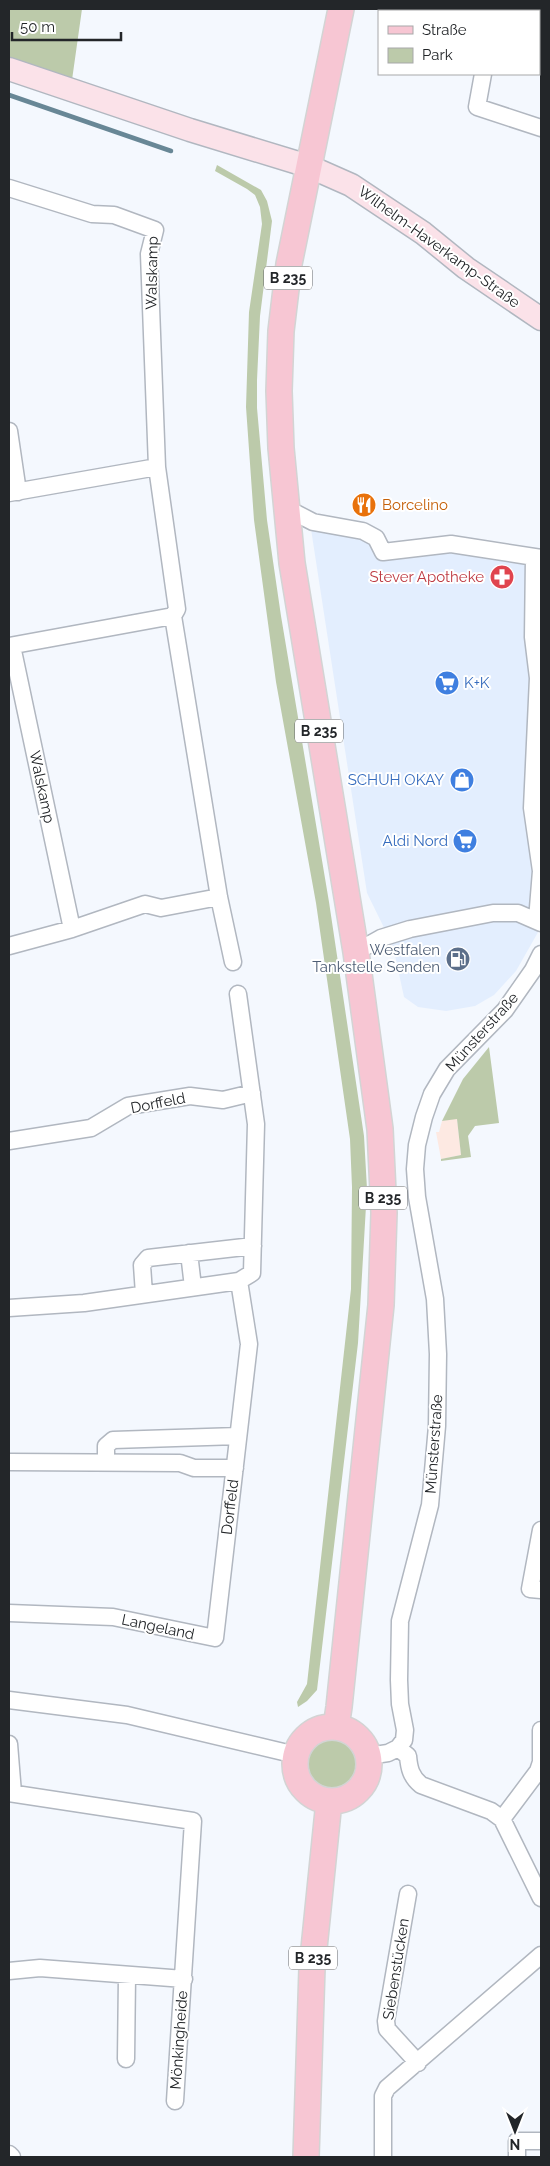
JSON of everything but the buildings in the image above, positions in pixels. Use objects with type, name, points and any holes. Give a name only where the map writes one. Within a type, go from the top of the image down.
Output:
[{"type":"main road","name":"B 235","points":[[336,1727],[381,1305],[384,1213],[380,1128],[356,952],[298,605],[286,508],[280,410],[281,332],[289,264],[341,9]]},
{"type":"main road","name":"Wilhelm-Haverkamp-Straße","points":[[9,70],[190,130],[308,166],[351,184],[422,233],[466,268],[541,319]]},
{"type":"main road","points":[[336,1727],[350,1732],[362,1742],[368,1756],[369,1767],[366,1779],[351,1796],[340,1800],[328,1801],[313,1796],[302,1785],[295,1771],[296,1755],[301,1743],[311,1733],[322,1728],[336,1727]]},
{"type":"main road","name":"B 235","points":[[306,2157],[312,1968],[328,1801]]},
{"type":"street","points":[[483,75],[477,106],[541,128]]},
{"type":"street","name":"Walskamp","points":[[9,188],[92,214],[114,215],[155,230],[149,254],[157,467],[177,609],[173,616],[219,897],[233,962]]},
{"type":"street","points":[[9,430],[14,492],[157,467]]},
{"type":"street","points":[[286,508],[313,522],[363,532],[376,538],[383,552],[451,544],[538,558],[533,637],[538,678],[532,808],[541,871],[539,922],[518,913],[493,913],[410,929],[381,938],[356,952]]},
{"type":"street","name":"Walskamp","points":[[72,929],[11,646],[173,616]]},
{"type":"street","points":[[9,946],[72,929],[145,904],[161,908],[219,897]]},
{"type":"street","name":"Münsterstraße","points":[[398,1748],[404,1740],[405,1730],[400,1704],[400,1621],[430,1505],[437,1426],[438,1354],[435,1299],[417,1197],[415,1168],[417,1144],[430,1102],[446,1070],[505,1010],[533,970],[541,954]]},
{"type":"street","points":[[9,1308],[84,1303],[239,1281],[252,1273],[256,1124],[238,994]]},
{"type":"street","name":"Dorffeld","points":[[9,1141],[91,1128],[128,1106],[190,1096],[223,1100],[252,1093]]},
{"type":"street","points":[[144,1294],[142,1265],[148,1258],[253,1246]]},
{"type":"street","points":[[189,1253],[193,1287]]},
{"type":"street","name":"Dorffeld","points":[[225,1546],[249,1344],[239,1281]]},
{"type":"street","points":[[106,1462],[106,1446],[113,1440],[238,1436]]},
{"type":"street","points":[[180,1438],[180,1463]]},
{"type":"street","name":"Dorffeld","points":[[9,1462],[180,1463],[194,1468],[235,1468]]},
{"type":"street","points":[[536,1590],[541,1530]]},
{"type":"street","name":"Langeland","points":[[9,1613],[113,1617],[215,1638],[225,1546]]},
{"type":"street","points":[[9,1700],[127,1715],[296,1755]]},
{"type":"street","points":[[502,1819],[538,1771],[541,1762],[541,1730]]},
{"type":"street","points":[[9,1744],[11,1793]]},
{"type":"street","points":[[368,1756],[398,1748],[408,1756],[410,1771],[414,1779],[421,1785],[491,1811],[502,1819],[541,1898]]},
{"type":"street","name":"Mönkingheide","points":[[11,1793],[193,1821],[175,2101]]},
{"type":"street","name":"Siebenstücken","points":[[408,1894],[386,2021],[387,2028],[418,2063]]},
{"type":"street","points":[[383,2157],[383,2096],[388,2088],[541,1955]]},
{"type":"street","name":"Mönkingheide","points":[[9,1971],[40,1968],[184,1979]]},
{"type":"street","points":[[126,2059],[127,1976]]},
{"type":"street","points":[[517,2157],[517,2141],[541,2141]]},
{"type":"street","points":[[9,2154],[12,2157]]},
{"type":"shaded area","points":[[309,516],[352,526],[383,553],[452,547],[529,559],[541,927],[516,971],[494,995],[475,1006],[446,1011],[418,1007],[404,997],[393,946],[367,893]]},
{"type":"shaded area","points":[[457,1118],[461,1155],[441,1159],[436,1132],[439,1132],[442,1121]]},
{"type":"green space","points":[[9,9],[82,9],[72,80],[9,58]]},
{"type":"green space","points":[[217,165],[261,190],[267,201],[272,221],[260,316],[257,380],[257,408],[267,520],[281,616],[329,902],[364,1136],[367,1189],[358,1343],[317,1690],[307,1701],[298,1707],[297,1702],[307,1684],[351,1289],[352,1187],[350,1139],[316,903],[276,682],[254,520],[246,407],[249,312],[262,224],[260,207],[255,195],[215,171]]},
{"type":"green space","points":[[489,1047],[499,1123],[475,1126],[468,1136],[471,1157],[441,1161],[441,1159],[461,1155],[457,1119],[442,1121],[463,1079]]},
{"type":"green space","points":[[332,1736],[343,1738],[352,1744],[358,1753],[360,1764],[358,1775],[352,1784],[343,1790],[332,1792],[321,1790],[312,1784],[306,1775],[304,1764],[306,1753],[312,1744],[321,1738]]},
{"type":"waterway","points":[[9,95],[171,151]]},
{"type":"place","name":"Borcelino","points":[[364,505]]},
{"type":"place","name":"Stever Apotheke","points":[[502,577]]},
{"type":"place","name":"K+K","points":[[447,683]]},
{"type":"place","name":"SCHUH OKAY","points":[[462,780]]},
{"type":"place","name":"Aldi Nord","points":[[465,841]]},
{"type":"place","name":"Westfalen Tankstelle Senden","points":[[458,959]]}]
